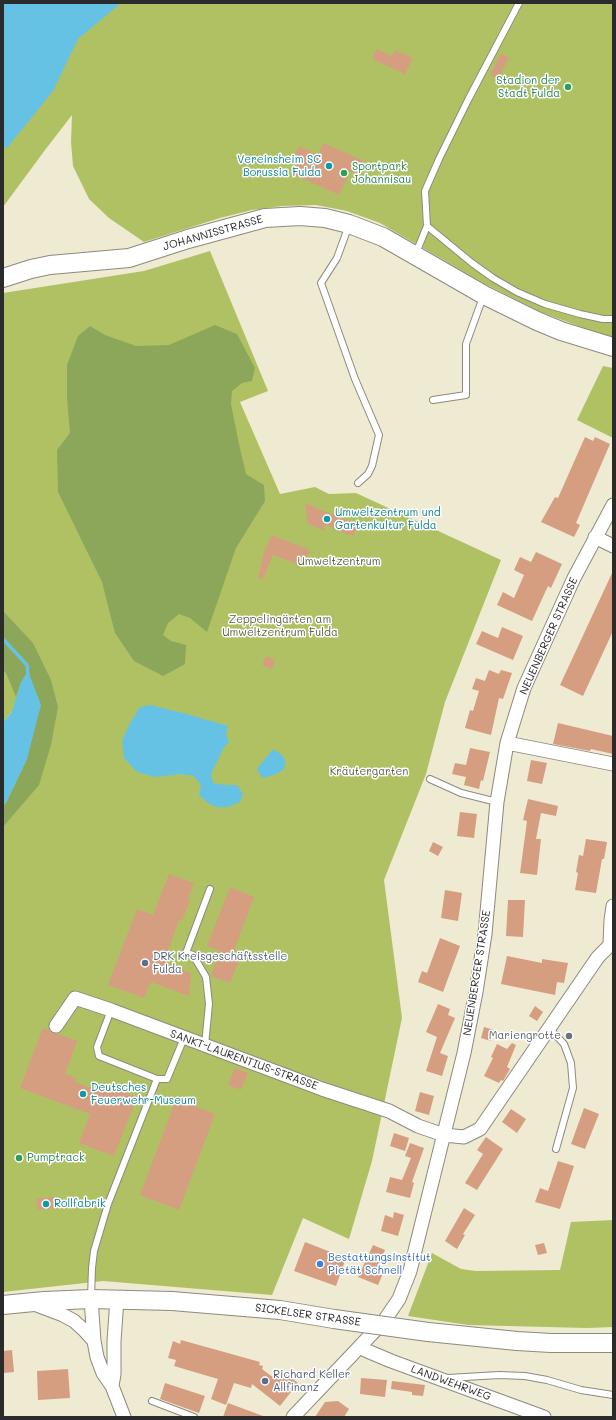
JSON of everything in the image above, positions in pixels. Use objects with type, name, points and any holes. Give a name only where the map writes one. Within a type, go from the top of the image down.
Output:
[{"type":"street","name":"JOHANNISSTRASSE","points":[[3,278],[26,270],[50,265],[129,258],[188,239],[264,218],[300,216],[326,218],[349,224],[383,237],[484,295],[543,324],[613,347]]},
{"type":"street","name":"NEUENBERGER STRASSE","points":[[293,1417],[384,1321],[399,1299],[410,1270],[464,1053],[482,958],[497,802],[507,743],[524,688],[574,578],[613,505]]},
{"type":"street","points":[[595,537],[613,546]]},
{"type":"street","points":[[507,743],[613,764]]},
{"type":"street","points":[[612,943],[611,920],[613,906]]},
{"type":"street","name":"SANKT-LAURENTIUS-STRASSE","points":[[56,1026],[75,998],[322,1089],[389,1111],[418,1126],[444,1135],[464,1137],[480,1129],[598,957],[612,943]]},
{"type":"street","points":[[91,1299],[94,1341],[100,1365],[112,1386],[124,1417]]},
{"type":"street","points":[[112,1386],[114,1374],[114,1341],[117,1299]]},
{"type":"street","name":"SICKELSER STRASSE","points":[[3,1305],[30,1302],[117,1299],[226,1305],[280,1310],[428,1332],[517,1341],[564,1344],[613,1343]]},
{"type":"street","points":[[30,1302],[74,1321],[94,1341]]},
{"type":"street","name":"LANDWEHRWEG","points":[[360,1346],[365,1350],[438,1379],[544,1417]]},
{"type":"lane","points":[[415,255],[427,226],[425,191],[468,100],[519,3]]},
{"type":"lane","points":[[349,224],[337,258],[322,283],[355,378],[379,435],[372,466],[368,474],[358,483]]},
{"type":"lane","points":[[427,226],[477,267],[517,292],[545,304],[573,312],[603,319],[613,319]]},
{"type":"lane","points":[[433,400],[466,395],[466,344],[484,295]]},
{"type":"lane","points":[[430,779],[461,793],[497,802]]},
{"type":"lane","points":[[205,1045],[209,1004],[206,976],[193,955],[186,953],[210,889]]},
{"type":"lane","points":[[111,1010],[97,1047],[99,1056],[157,1079],[167,1079],[184,1038]]},
{"type":"lane","points":[[550,1029],[564,1044],[571,1063],[573,1088],[556,1150]]},
{"type":"lane","points":[[91,1299],[94,1251],[106,1210],[157,1079]]},
{"type":"lane","points":[[438,1379],[499,1375],[525,1376],[547,1380],[581,1390],[613,1394]]},
{"type":"lane","points":[[152,1402],[194,1417]]},
{"type":"green space","name":"Sportpark Johannisau","points":[[3,3],[613,3],[613,338],[541,312],[483,283],[380,223],[347,211],[316,205],[282,206],[252,210],[220,218],[144,242],[109,218],[89,199],[73,166],[71,142],[72,115],[3,207]]},
{"type":"green space","points":[[210,251],[268,391],[240,402],[280,494],[315,487],[329,494],[356,493],[501,560],[445,702],[426,774],[384,880],[402,1018],[372,1161],[349,1239],[303,1218],[272,1295],[103,1281],[3,1292],[3,806],[7,801],[12,712],[3,722],[3,293],[144,271]]},
{"type":"green space","points":[[215,325],[237,334],[255,368],[252,381],[242,383],[232,391],[231,404],[246,474],[264,485],[265,501],[236,548],[207,632],[190,618],[179,614],[168,623],[163,635],[171,641],[186,645],[185,664],[163,676],[134,661],[115,633],[102,582],[58,492],[57,450],[70,433],[67,398],[67,365],[78,336],[90,326],[105,335],[136,346],[169,345]]},
{"type":"green space","points":[[603,366],[613,368],[613,438],[577,420]]},
{"type":"green space","points":[[3,611],[33,643],[51,680],[58,707],[51,745],[39,785],[3,827],[3,806],[7,801],[27,759],[21,682],[16,697],[6,673],[3,671]]},
{"type":"green space","points":[[613,1220],[613,1327],[587,1328],[468,1325],[408,1316],[432,1253],[461,1269],[476,1271],[560,1270],[571,1222]]},
{"type":"water","points":[[3,3],[121,3],[78,39],[53,91],[7,148],[3,147]]},
{"type":"water","points":[[28,671],[41,705],[27,759],[7,801],[3,806],[3,722],[12,712],[21,682]]},
{"type":"water","points":[[150,705],[228,726],[226,734],[229,742],[224,747],[211,774],[213,783],[237,785],[243,794],[240,802],[228,807],[216,807],[208,803],[199,795],[201,785],[194,776],[180,774],[155,777],[137,772],[124,758],[122,741],[129,725],[140,707]]},
{"type":"water","points":[[273,749],[282,755],[286,763],[283,770],[274,775],[262,778],[257,769]]},
{"type":"building","points":[[377,49],[392,56],[395,50],[413,58],[405,74],[372,59]]},
{"type":"building","points":[[501,53],[509,58],[498,79],[490,75]]},
{"type":"building","name":"Vereinsheim SC Borussia Fulda","points":[[323,143],[364,161],[358,174],[350,171],[339,195],[293,174],[298,163],[292,160],[299,146],[318,155]]},
{"type":"building","points":[[585,437],[593,441],[595,437],[610,444],[576,523],[580,525],[574,537],[541,522],[555,497],[558,498]]},
{"type":"building","name":"Umweltzentrum und Gartenkultur Fulda","points":[[305,503],[358,525],[353,536],[324,524],[325,531],[308,524]]},
{"type":"building","points":[[272,535],[310,550],[303,566],[273,555],[263,579],[258,578],[264,552]]},
{"type":"building","points":[[536,552],[562,564],[551,588],[548,586],[532,621],[497,605],[503,592],[514,598],[524,575],[514,570],[520,557],[531,562]]},
{"type":"building","points":[[613,571],[613,631],[583,696],[560,685]]},
{"type":"building","points":[[502,627],[523,636],[513,660],[476,644],[482,631],[498,638]]},
{"type":"building","points":[[266,656],[275,660],[272,669],[262,665]]},
{"type":"building","points":[[489,670],[499,674],[501,670],[512,673],[503,699],[499,698],[491,735],[465,728],[470,710],[473,711],[479,691],[472,689],[476,678],[485,681]]},
{"type":"building","points":[[558,723],[613,736],[613,754],[591,749],[590,751],[553,744]]},
{"type":"building","points":[[470,748],[490,752],[483,781],[481,780],[479,789],[464,785],[466,777],[452,774],[455,763],[466,765]]},
{"type":"building","points":[[531,760],[547,763],[542,784],[527,781]]},
{"type":"building","points":[[528,799],[558,806],[556,816],[541,813],[536,839],[541,839],[537,875],[520,873],[527,821],[523,820]]},
{"type":"building","points":[[460,812],[477,814],[474,838],[457,836]]},
{"type":"building","points":[[586,839],[607,842],[604,859],[602,859],[596,893],[575,890],[579,855],[583,856]]},
{"type":"building","points":[[433,842],[443,847],[438,856],[429,851]]},
{"type":"building","points":[[169,874],[194,883],[188,899],[190,900],[182,921],[179,920],[164,962],[191,973],[189,996],[151,982],[144,998],[108,985],[137,909],[153,915]]},
{"type":"building","points":[[230,887],[254,897],[232,956],[240,958],[230,983],[211,976],[220,951],[207,946]]},
{"type":"building","points":[[445,890],[462,893],[458,921],[441,918]]},
{"type":"building","points":[[508,900],[525,900],[523,937],[506,936]]},
{"type":"building","points":[[440,938],[460,946],[443,992],[418,982],[422,971],[427,973]]},
{"type":"building","points":[[507,956],[542,963],[542,959],[568,963],[564,983],[557,982],[555,995],[501,984]]},
{"type":"building","points":[[438,1004],[450,1009],[448,1015],[455,1018],[440,1053],[448,1056],[442,1076],[426,1071],[437,1037],[426,1032]]},
{"type":"building","points":[[535,1006],[543,1012],[537,1021],[529,1016]]},
{"type":"building","points":[[484,1027],[494,1030],[491,1041],[481,1038]]},
{"type":"building","name":"Deutsches Feuerwehr-Museum","points":[[43,1028],[52,1033],[77,1041],[65,1074],[76,1078],[75,1082],[98,1091],[101,1083],[137,1097],[114,1156],[79,1143],[90,1114],[20,1088]]},
{"type":"building","points":[[512,1043],[516,1045],[507,1067],[510,1069],[503,1081],[501,1080],[499,1083],[484,1076],[493,1058],[491,1057],[497,1044],[507,1049]]},
{"type":"building","points":[[235,1068],[248,1073],[241,1090],[228,1085]]},
{"type":"building","points":[[420,1092],[434,1096],[429,1115],[415,1111]]},
{"type":"building","points":[[176,1099],[215,1114],[179,1210],[140,1195]]},
{"type":"building","points":[[584,1108],[599,1114],[585,1149],[571,1144]]},
{"type":"building","points":[[511,1109],[526,1119],[517,1133],[502,1122]]},
{"type":"building","points":[[394,1133],[409,1138],[405,1151],[390,1146]]},
{"type":"building","points":[[486,1137],[503,1149],[477,1190],[465,1183],[483,1154],[477,1150]]},
{"type":"building","points":[[410,1143],[424,1148],[412,1182],[414,1183],[410,1198],[386,1192],[390,1177],[402,1180],[411,1158],[405,1156]]},
{"type":"building","points":[[558,1161],[574,1166],[560,1209],[535,1202],[540,1188],[548,1191]]},
{"type":"building","name":"Rollfabrik","points":[[54,1197],[55,1208],[38,1210],[36,1199]]},
{"type":"building","points":[[464,1208],[475,1215],[463,1234],[465,1235],[457,1249],[445,1241]]},
{"type":"building","points":[[394,1212],[404,1215],[398,1236],[381,1231],[385,1215],[393,1218]]},
{"type":"building","name":"Bestattungsinstitut Pietät Schnell","points":[[305,1242],[346,1258],[336,1286],[294,1271]]},
{"type":"building","points":[[544,1243],[547,1253],[538,1255],[535,1245]]},
{"type":"building","points":[[373,1245],[385,1250],[378,1266],[385,1269],[378,1285],[358,1277]]},
{"type":"building","points":[[181,1340],[260,1362],[259,1365],[263,1366],[262,1369],[274,1378],[281,1370],[298,1383],[280,1406],[252,1384],[251,1388],[234,1383],[226,1405],[211,1399],[218,1379],[174,1366],[176,1360],[168,1358],[173,1341],[180,1344]]},
{"type":"building","points":[[12,1350],[14,1372],[3,1373],[3,1351]]},
{"type":"building","points":[[68,1369],[70,1398],[38,1400],[37,1371]]},
{"type":"building","points":[[361,1378],[387,1380],[385,1397],[360,1394]]},
{"type":"building","points":[[392,1381],[425,1385],[423,1396],[412,1395],[412,1392],[391,1389]]},
{"type":"building","points":[[165,1383],[205,1396],[199,1413],[160,1399]]},
{"type":"building","points":[[338,1401],[349,1409],[344,1417],[315,1417],[325,1402]]},
{"type":"building","points":[[228,1403],[263,1416],[263,1417],[223,1417]]},
{"type":"waterway","points":[[3,639],[27,665],[28,675]]},
{"type":"place","name":"Stadion der Stadt Fulda","points":[[568,87]]},
{"type":"place","name":"Vereinsheim SC Borussia Fulda","points":[[329,166]]},
{"type":"place","name":"Sportpark Johannisau","points":[[344,173]]},
{"type":"place","name":"Umweltzentrum und Gartenkultur Fulda","points":[[327,519]]},
{"type":"place","name":"DRK Kreisgeschäftsstelle Fulda","points":[[145,963]]},
{"type":"place","name":"Mariengrotte","points":[[569,1036]]},
{"type":"place","name":"Deutsches Feuerwehr-Museum","points":[[83,1094]]},
{"type":"place","name":"Pumptrack","points":[[19,1158]]},
{"type":"place","name":"Rollfabrik","points":[[46,1204]]},
{"type":"place","name":"Bestattungsinstitut Pietät Schnell","points":[[320,1264]]},
{"type":"place","name":"Richard Keller Allfinanz","points":[[265,1381]]},
{"type":"park label","name":"Umweltzentrum","points":[[339,562]]},
{"type":"park label","name":"Zeppelingärten am Umweltzentrum Fulda","points":[[280,626]]},
{"type":"park label","name":"Kräutergarten","points":[[369,772]]}]
